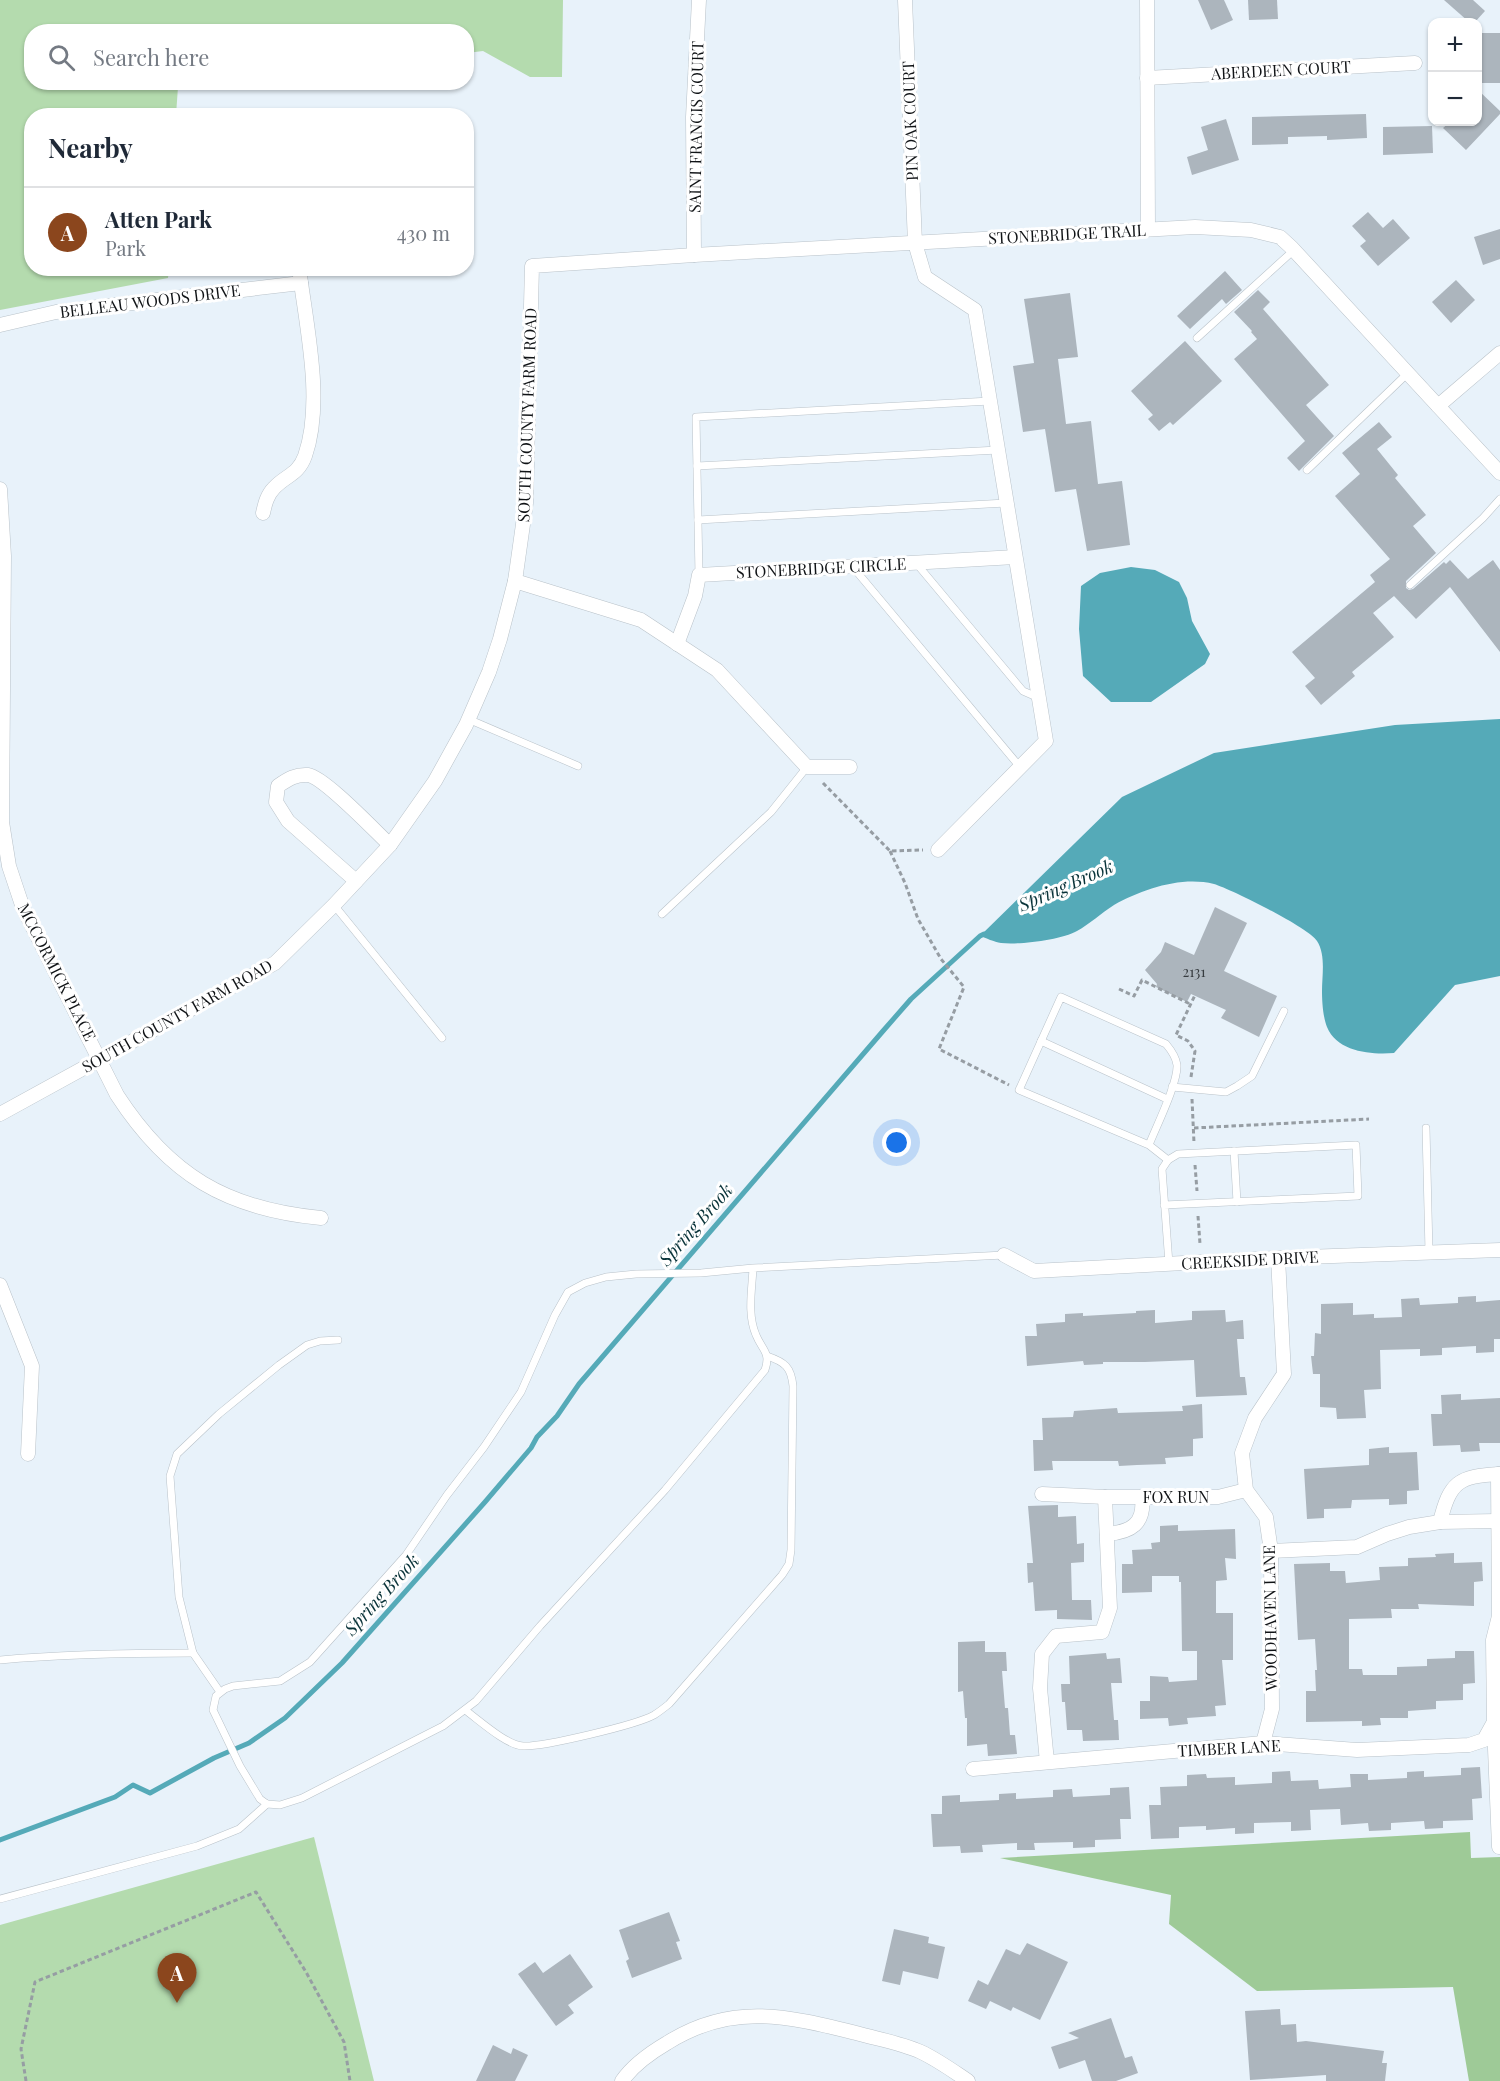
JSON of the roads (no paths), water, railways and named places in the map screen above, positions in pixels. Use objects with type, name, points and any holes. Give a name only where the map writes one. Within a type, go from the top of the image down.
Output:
[{"type":"street","name":"SAINT FRANCIS COURT","points":[[694,255],[693,117],[699,0]]},
{"type":"street","name":"PIN OAK COURT","points":[[905,0],[915,243]]},
{"type":"street","points":[[1147,0],[1149,229]]},
{"type":"street","name":"ABERDEEN COURT","points":[[1147,78],[1415,63]]},
{"type":"street","name":"STONEBRIDGE TRAIL","points":[[532,266],[1149,229],[1218,227],[1251,230],[1280,237],[1294,250],[1500,473]]},
{"type":"street","points":[[915,243],[925,277],[975,310],[1046,741],[938,850]]},
{"type":"street","name":"SOUTH COUNTY FARM ROAD","points":[[0,1114],[275,963],[390,845],[435,781],[468,720],[489,672],[515,581],[526,503],[532,266]]},
{"type":"street","points":[[263,513],[266,501],[274,488],[297,471],[304,458],[312,428],[313,385],[300,276]]},
{"type":"street","name":"BELLEAU WOODS DRIVE","points":[[0,325],[56,312],[301,284]]},
{"type":"street","points":[[1438,406],[1500,353]]},
{"type":"street","name":"MCCORMICK PLACE","points":[[0,489],[4,556],[1,792],[5,842],[22,908],[117,1095],[158,1149],[183,1170],[234,1200],[266,1210],[321,1218]]},
{"type":"street","name":"STONEBRIDGE CIRCLE","points":[[699,575],[1015,557]]},
{"type":"street","points":[[677,644],[695,596],[699,575]]},
{"type":"street","points":[[515,581],[641,620],[717,669],[807,767],[850,766]]},
{"type":"street","points":[[356,881],[288,821],[276,802],[278,786],[292,776],[310,775],[336,794],[390,845]]},
{"type":"street","name":"CREEKSIDE DRIVE","points":[[1004,1255],[1034,1271],[1278,1258],[1500,1250]]},
{"type":"street","points":[[1246,1490],[1242,1453],[1255,1418],[1284,1374],[1278,1258]]},
{"type":"street","points":[[0,1285],[32,1366],[28,1454]]},
{"type":"street","points":[[1440,1522],[1446,1499],[1457,1482],[1477,1475],[1499,1474],[1498,1616],[1493,1640],[1499,1847]]},
{"type":"street","name":"FOX RUN","points":[[1042,1494],[1105,1497],[1218,1497],[1246,1490]]},
{"type":"street","name":"WOODHAVEN LANE","points":[[1246,1490],[1266,1517],[1271,1551],[1272,1709],[1263,1743]]},
{"type":"street","points":[[1047,1762],[1040,1688],[1042,1654],[1056,1636],[1102,1632],[1110,1608],[1105,1497]]},
{"type":"street","points":[[1107,1534],[1123,1532],[1135,1526],[1143,1506],[1142,1497]]},
{"type":"street","points":[[1271,1551],[1357,1547],[1409,1527],[1440,1522],[1497,1521]]},
{"type":"street","name":"TIMBER LANE","points":[[973,1769],[1263,1743],[1357,1750],[1469,1745],[1484,1740],[1494,1722]]},
{"type":"street","points":[[1469,1745],[1484,1750],[1496,1762]]},
{"type":"street","points":[[622,2081],[630,2070],[676,2037],[705,2025],[741,2016],[773,2016],[803,2020],[902,2045],[933,2058],[968,2081]]},
{"type":"lane","points":[[1197,338],[1294,250]]},
{"type":"lane","points":[[1307,470],[1408,373]]},
{"type":"lane","points":[[699,575],[696,417],[990,401]]},
{"type":"lane","points":[[698,466],[998,450]]},
{"type":"lane","points":[[1410,585],[1484,518],[1500,499]]},
{"type":"lane","points":[[698,520],[1006,503]]},
{"type":"lane","points":[[916,562],[1023,691],[1039,698]]},
{"type":"lane","points":[[852,566],[1020,767]]},
{"type":"lane","points":[[468,720],[578,766]]},
{"type":"lane","points":[[662,914],[771,812],[807,767]]},
{"type":"lane","points":[[334,905],[442,1038]]},
{"type":"lane","points":[[1149,1145],[1172,1087],[1177,1064],[1172,1050],[1166,1044],[1061,996],[1019,1090],[1149,1145],[1168,1160]]},
{"type":"lane","points":[[1172,1087],[1226,1092],[1252,1076],[1284,1011]]},
{"type":"lane","points":[[1041,1041],[1167,1099]]},
{"type":"lane","points":[[1426,1128],[1429,1252]]},
{"type":"lane","points":[[1164,1205],[1358,1196],[1356,1145],[1178,1154],[1168,1160],[1162,1169],[1164,1205],[1169,1264]]},
{"type":"lane","points":[[1234,1151],[1237,1202]]},
{"type":"lane","points":[[753,1268],[750,1313],[756,1335],[767,1356],[765,1370],[672,1481],[540,1626],[476,1701],[435,1730],[302,1798],[280,1805],[267,1804],[260,1799],[240,1766],[213,1710],[216,1696],[233,1686],[280,1681],[310,1662],[406,1555],[447,1495],[484,1448],[521,1392],[555,1315],[568,1292],[585,1283],[606,1277],[701,1273],[753,1268],[1004,1255]]},
{"type":"lane","points":[[220,1692],[193,1653],[178,1597],[170,1476],[177,1454],[219,1414],[279,1365],[307,1346],[320,1341],[338,1341]]},
{"type":"lane","points":[[465,1710],[509,1742],[522,1746],[543,1744],[635,1722],[654,1715],[669,1704],[782,1575],[789,1564],[790,1550],[793,1386],[792,1374],[788,1366],[780,1360],[767,1356]]},
{"type":"lane","points":[[0,1660],[137,1653],[193,1653]]},
{"type":"lane","points":[[0,1899],[197,1846],[239,1829],[267,1804]]},
{"type":"water","points":[[1131,567],[1155,570],[1179,582],[1187,598],[1192,621],[1210,654],[1205,664],[1151,702],[1111,702],[1083,676],[1079,629],[1081,586],[1100,573]]},
{"type":"water","points":[[1500,719],[1500,976],[1455,985],[1394,1053],[1356,1050],[1339,1042],[1327,1027],[1325,1019],[1322,995],[1323,959],[1317,941],[1300,927],[1214,884],[1176,883],[1150,889],[1114,905],[1077,931],[1051,939],[1009,943],[980,936],[1122,797],[1214,753],[1395,725]]},
{"type":"waterway","name":"Spring Brook","points":[[0,1840],[115,1797],[133,1785],[150,1793],[214,1758],[249,1743],[285,1718],[342,1663],[485,1502],[531,1448],[537,1437],[557,1416],[579,1384],[911,999],[984,934]]},
{"type":"place","name":"Atten Park","points":[[177,2003]]}]
